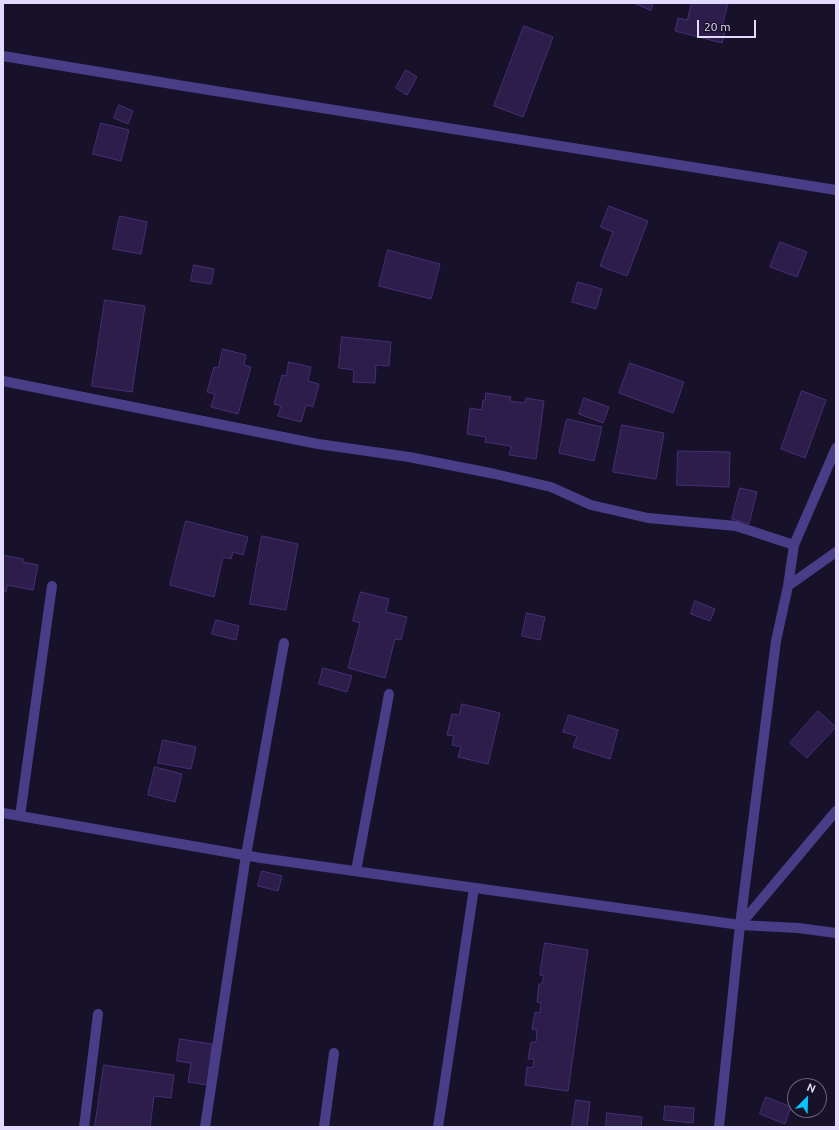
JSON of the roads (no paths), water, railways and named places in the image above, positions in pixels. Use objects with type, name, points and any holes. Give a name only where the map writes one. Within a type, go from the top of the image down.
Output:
[{"type":"street","points":[[3,56],[836,190]]},
{"type":"street","points":[[3,381],[318,444],[409,457],[496,474],[551,487],[591,506],[648,518],[736,526],[794,545]]},
{"type":"street","points":[[719,1127],[740,925],[776,641],[788,586],[794,545],[836,448]]},
{"type":"street","points":[[788,586],[836,552]]},
{"type":"street","points":[[20,816],[52,586]]},
{"type":"street","points":[[205,1127],[246,855],[284,643]]},
{"type":"street","points":[[356,871],[389,694]]},
{"type":"street","points":[[740,925],[836,811]]},
{"type":"street","points":[[3,813],[246,855],[474,888],[740,925],[798,928],[836,933]]},
{"type":"street","points":[[438,1127],[474,888]]},
{"type":"street","points":[[84,1127],[98,1014]]},
{"type":"street","points":[[324,1127],[334,1053]]}]
